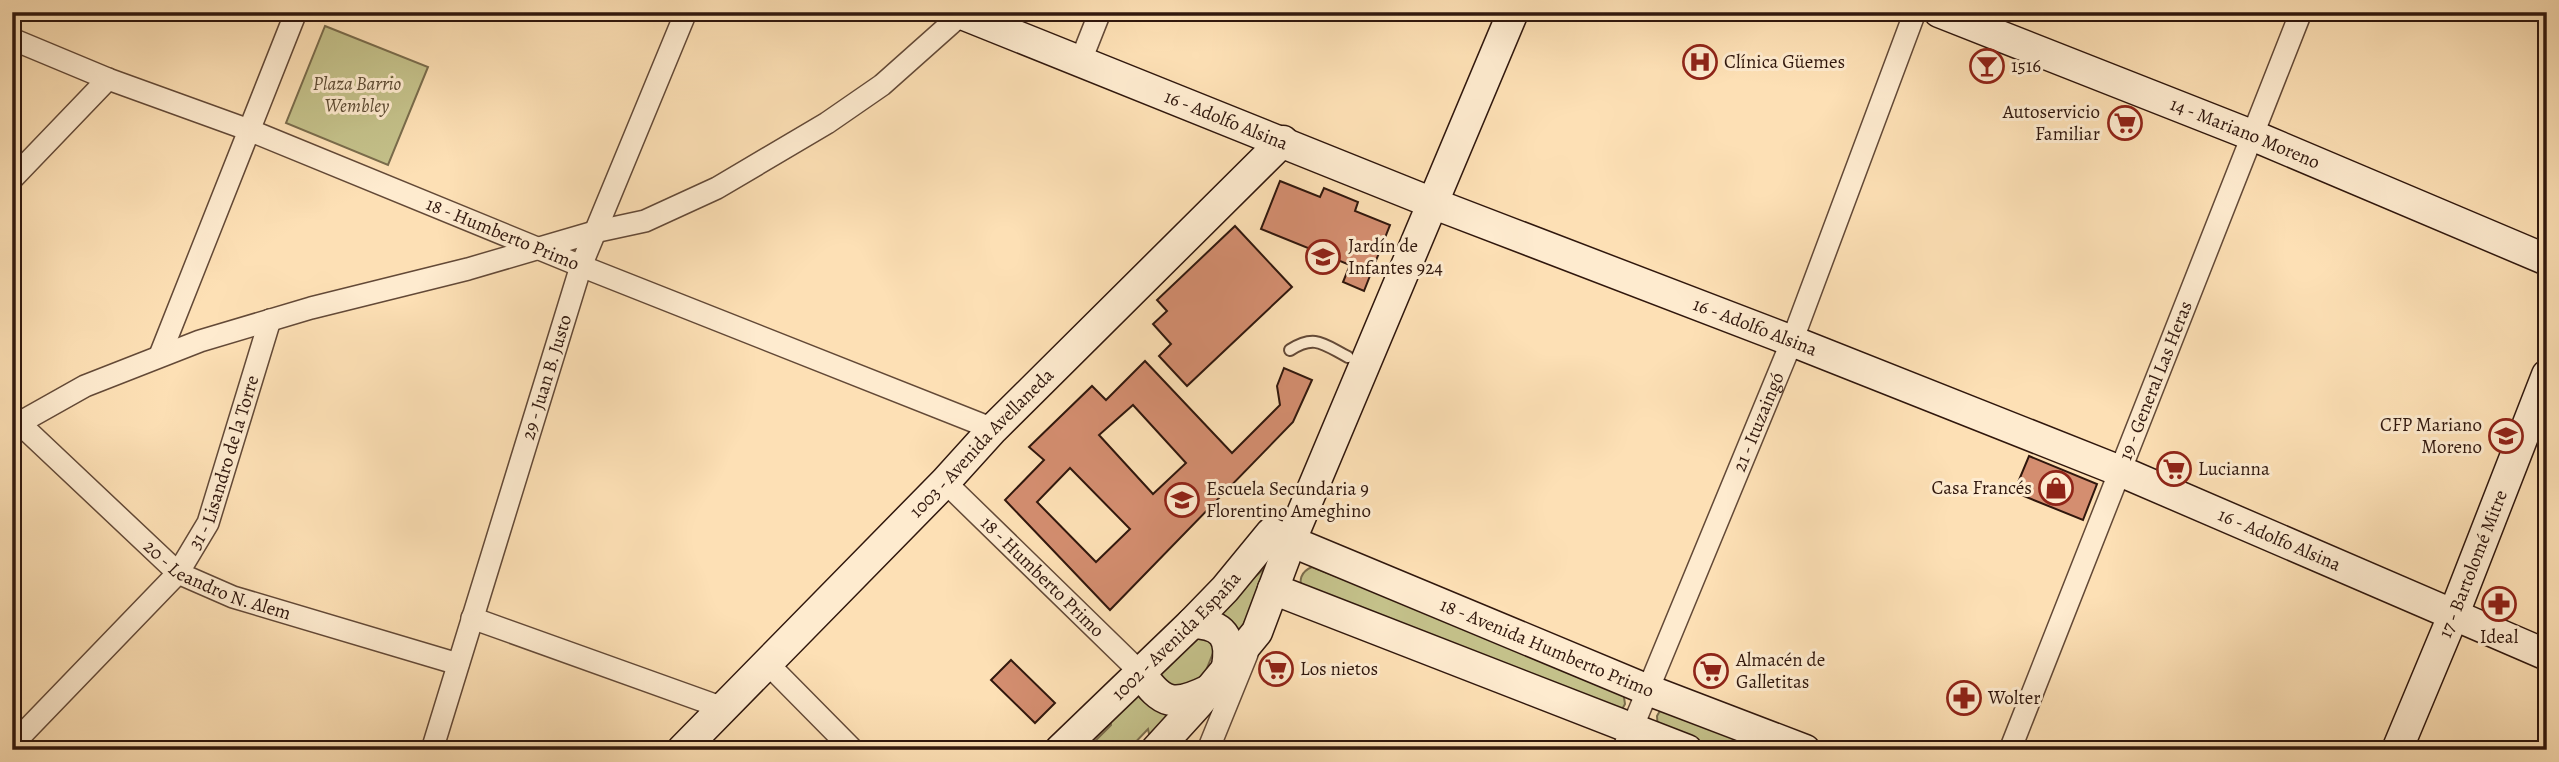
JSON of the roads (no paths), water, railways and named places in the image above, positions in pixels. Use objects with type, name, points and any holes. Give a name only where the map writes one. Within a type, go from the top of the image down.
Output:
[{"type":"street","points":[[160,355],[296,12]]},
{"type":"street","name":"29 - Juan B. Justo","points":[[432,750],[581,266],[686,12]]},
{"type":"street","points":[[1081,60],[1100,12]]},
{"type":"street","points":[[1281,538],[1425,200],[1492,12]]},
{"type":"street","points":[[1208,750],[1273,589],[1281,538],[1348,356],[1513,12]]},
{"type":"street","name":"21 - Ituzaingó","points":[[1627,738],[1792,341],[1915,12]]},
{"type":"street","name":"14 - Mariano Moreno","points":[[1939,12],[2254,136],[2547,260]]},
{"type":"street","name":"19 - General Las Heras","points":[[2010,750],[2301,12]]},
{"type":"street","points":[[15,425],[85,386],[160,355],[270,320],[468,269],[594,232],[645,221],[717,188],[816,130],[882,85],[961,13]]},
{"type":"street","name":"16 - Adolfo Alsina","points":[[961,13],[1425,200],[2120,471],[2547,655]]},
{"type":"street","name":"18 - Humberto Primo","points":[[12,39],[108,79],[249,130],[581,266],[993,429]]},
{"type":"street","points":[[12,179],[108,79]]},
{"type":"street","name":"1003 - Avenida Avellaneda","points":[[682,750],[945,482],[993,429],[1283,141]]},
{"type":"street","name":"31 - Lisandro de la Torre","points":[[12,745],[177,573],[208,523],[270,320]]},
{"type":"street","name":"17 - Bartolomé Mitre","points":[[2397,750],[2453,616],[2547,375]]},
{"type":"street","name":"20 - Leandro N. Alem","points":[[15,425],[177,573],[233,597],[458,664]]},
{"type":"street","name":"18 - Humberto Primo","points":[[945,482],[1140,672]]},
{"type":"street","name":"1002 - Avenida España","points":[[1060,750],[1281,538]]},
{"type":"street","name":"18 - Avenida Humberto Primo","points":[[1281,538],[1648,690],[1805,750]]},
{"type":"street","points":[[1273,589],[1627,738],[1688,750]]},
{"type":"street","points":[[472,618],[723,708]]},
{"type":"street","points":[[1140,672],[1158,693],[1174,702],[1187,700],[1218,678],[1230,650],[1223,634],[1209,624],[1192,623]]},
{"type":"street","points":[[1156,750],[1256,632]]},
{"type":"street","points":[[767,663],[853,750]]},
{"type":"lane","points":[[1290,350],[1303,342],[1313,340],[1348,356]]},
{"type":"place","name":"Clínica Güemes","points":[[1700,62]]},
{"type":"place","name":"1516","points":[[1987,66]]},
{"type":"place","name":"Autoservicio Familiar","points":[[2125,123]]},
{"type":"place","name":"Jardín de Infantes 924","points":[[1323,257]]},
{"type":"place","name":"CFP Mariano Moreno","points":[[2506,436]]},
{"type":"place","name":"Lucianna","points":[[2174,469]]},
{"type":"place","name":"Casa Francés","points":[[2056,488]]},
{"type":"place","name":"Escuela Secundaria 9 Florentino Ameghino","points":[[1182,500]]},
{"type":"place","name":"Ideal","points":[[2499,604]]},
{"type":"place","name":"Los nietos","points":[[1276,669]]},
{"type":"place","name":"Almacén de Galletitas","points":[[1711,671]]},
{"type":"place","name":"Wolter","points":[[1964,698]]},
{"type":"park label","name":"Plaza Barrio Wembley","points":[[357,95]]}]
